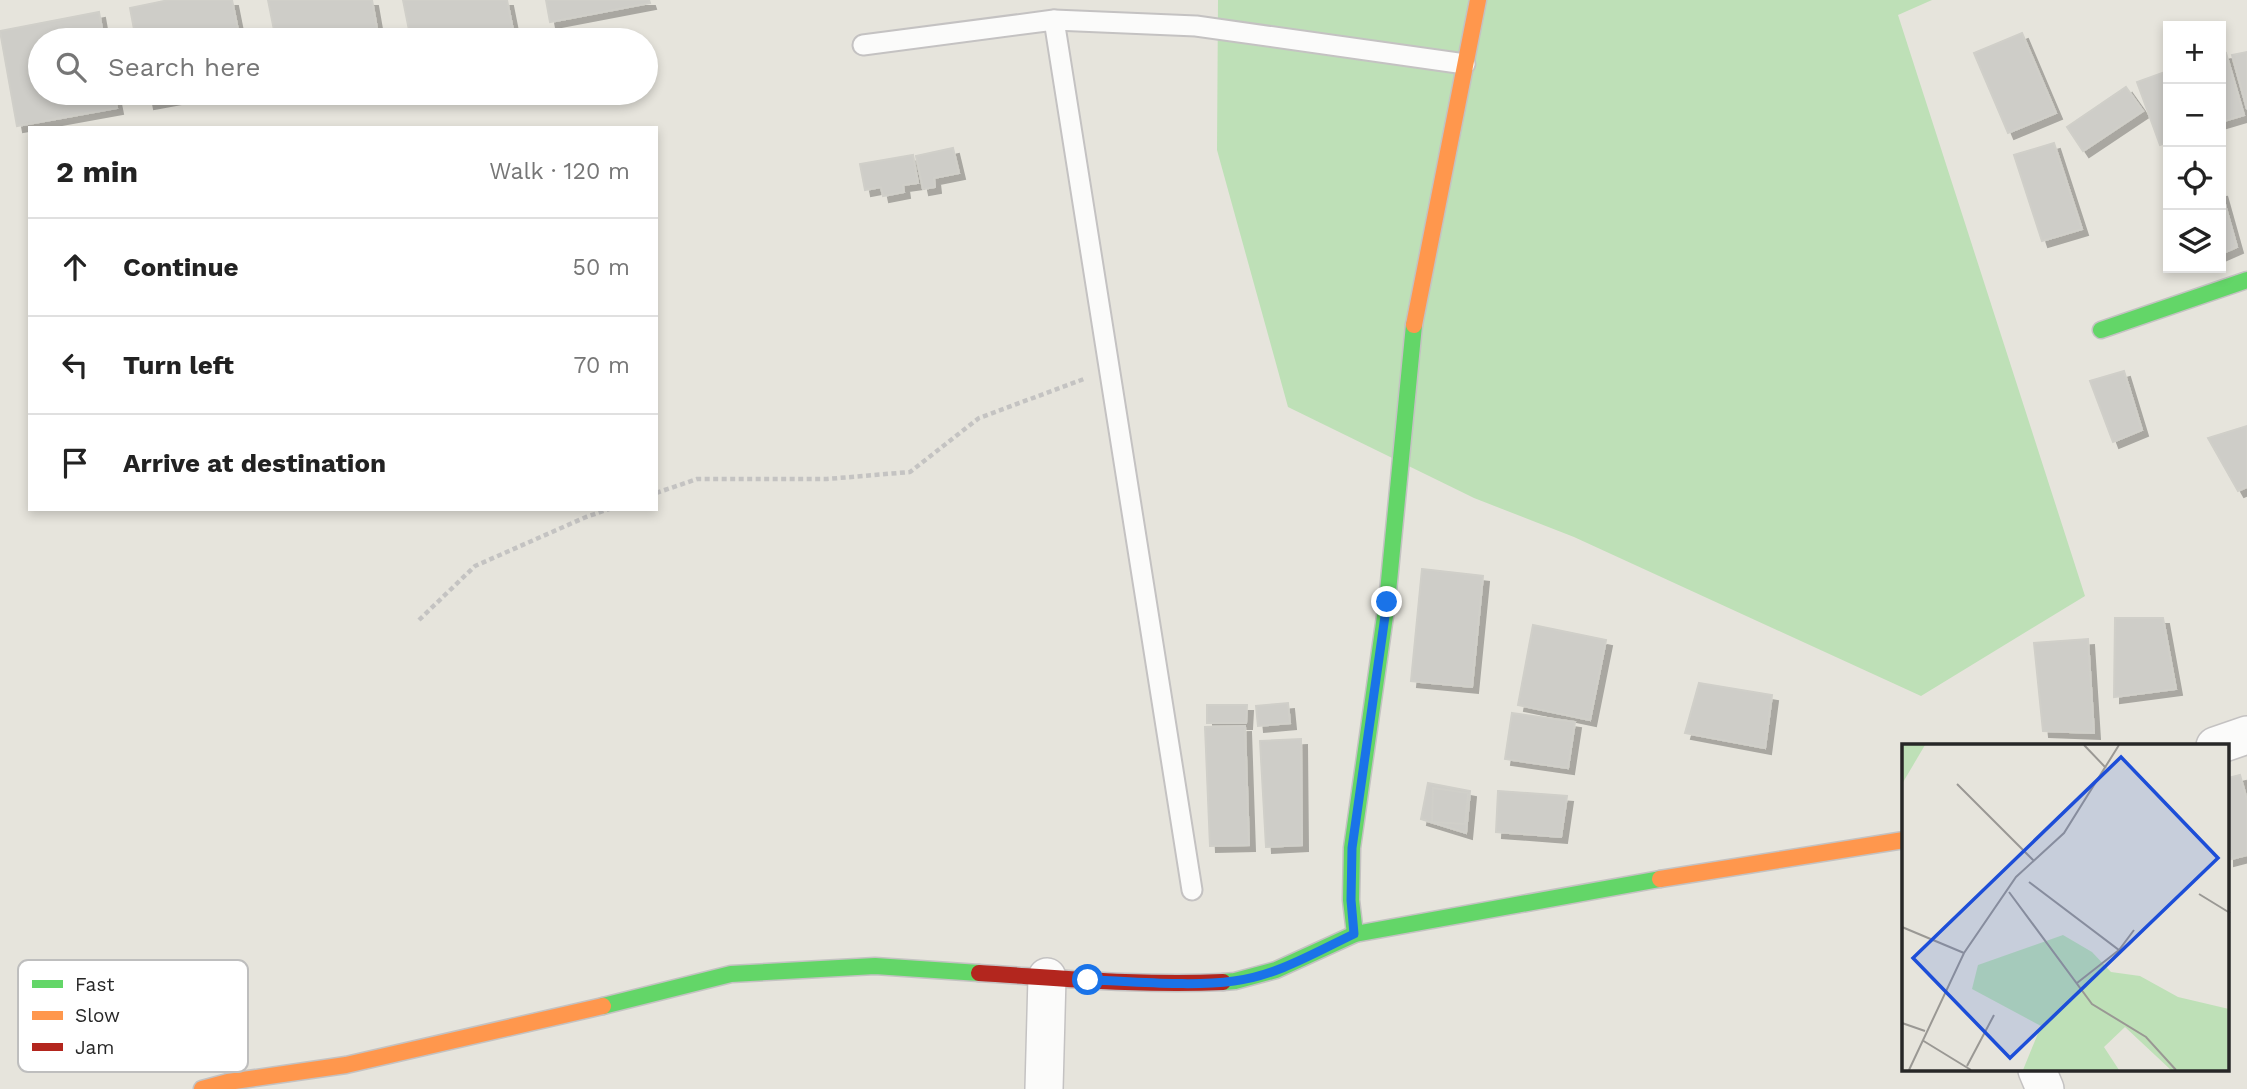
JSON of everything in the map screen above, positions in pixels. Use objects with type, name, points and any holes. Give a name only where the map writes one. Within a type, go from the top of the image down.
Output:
[{"type":"street","points":[[1354,934],[1351,900],[1352,848],[1387,602],[1414,327],[1478,0]]},
{"type":"street","points":[[2101,330],[2247,280]]},
{"type":"street","points":[[2221,744],[2247,735]]},
{"type":"street","points":[[202,1089],[228,1082],[346,1065],[731,974],[875,965],[1047,977],[1170,982],[1235,981],[1276,970],[1354,934],[1611,887],[1902,840]]},
{"type":"street","points":[[1044,1089],[1047,977]]},
{"type":"street","points":[[2037,1072],[2045,1089]]},
{"type":"lane","points":[[1054,20],[1192,890]]},
{"type":"lane","points":[[863,46],[1054,20],[1196,26],[1465,64]]},
{"type":"path","points":[[658,492],[697,479],[827,479],[911,472],[979,418],[1111,369]]},
{"type":"path","points":[[419,620],[475,566],[603,511]]},
{"type":"green space","points":[[1218,0],[1932,0],[1898,15],[2085,596],[1921,696],[1574,537],[1474,498],[1288,407],[1217,150]]},
{"type":"building","points":[[169,0],[232,0],[238,28],[134,28],[130,8]]},
{"type":"building","points":[[268,0],[372,0],[377,28],[274,28]]},
{"type":"building","points":[[403,0],[507,0],[513,28],[409,28]]},
{"type":"building","points":[[546,0],[649,0],[650,3],[550,22]]},
{"type":"building","points":[[99,12],[102,28],[28,28],[28,105],[116,105],[117,108],[17,126],[0,31]]},
{"type":"building","points":[[2022,33],[2056,113],[2008,133],[1974,53]]},
{"type":"building","points":[[2247,52],[2247,109],[2232,55]]},
{"type":"building","points":[[2226,53],[2244,115],[2226,120]]},
{"type":"building","points":[[2163,73],[2163,144],[2160,145],[2137,82]]},
{"type":"building","points":[[2126,87],[2143,111],[2083,151],[2067,127]]},
{"type":"building","points":[[2054,143],[2082,229],[2042,241],[2014,155]]},
{"type":"building","points":[[953,148],[959,173],[934,178],[935,187],[923,189],[916,156]]},
{"type":"building","points":[[913,155],[918,183],[903,185],[904,192],[883,196],[881,187],[865,190],[860,164]]},
{"type":"building","points":[[2226,208],[2237,247],[2226,252]]},
{"type":"building","points":[[2124,371],[2142,430],[2113,442],[2090,381]]},
{"type":"building","points":[[2247,426],[2247,487],[2238,491],[2208,438]]},
{"type":"building","points":[[1422,569],[1483,576],[1472,687],[1411,681]]},
{"type":"building","points":[[2115,618],[2163,618],[2176,689],[2114,697]]},
{"type":"building","points":[[1533,625],[1606,640],[1590,720],[1518,705]]},
{"type":"building","points":[[2088,639],[2094,733],[2043,731],[2034,643]]},
{"type":"building","points":[[1699,683],[1772,695],[1765,748],[1685,733]]},
{"type":"building","points":[[1288,703],[1290,723],[1258,726],[1256,706]]},
{"type":"building","points":[[1207,705],[1247,705],[1246,723],[1207,723]]},
{"type":"building","points":[[1512,713],[1575,722],[1568,768],[1505,759]]},
{"type":"building","points":[[1245,726],[1249,845],[1210,846],[1205,727]]},
{"type":"building","points":[[1301,739],[1302,845],[1266,847],[1260,741]]},
{"type":"building","points":[[2240,775],[2247,800],[2247,855],[2230,859],[2230,778]]},
{"type":"building","points":[[1428,783],[1470,791],[1466,833],[1421,819]]},
{"type":"building","points":[[1433,788],[1468,793],[1465,824],[1432,822]]},
{"type":"building","points":[[1498,791],[1567,796],[1561,837],[1496,832]]},
{"type":"traffic: fast","points":[[2101,330],[2247,280]]},
{"type":"traffic: fast","points":[[1355,934],[1351,900],[1352,848],[1387,602],[1414,325]]},
{"type":"traffic: fast","points":[[1223,982],[1276,970],[1355,934],[1660,879]]},
{"type":"traffic: fast","points":[[603,1006],[731,974],[875,966],[979,973]]},
{"type":"traffic: slow","points":[[1414,325],[1478,0]]},
{"type":"traffic: slow","points":[[1660,879],[1902,840]]},
{"type":"traffic: slow","points":[[202,1089],[228,1082],[346,1065],[603,1006]]},
{"type":"traffic: jam","points":[[979,973],[1132,982],[1223,982]]},
{"type":"route","points":[[1088,980],[1198,983],[1235,981],[1276,970],[1354,934],[1351,900],[1352,848],[1387,602]]}]
